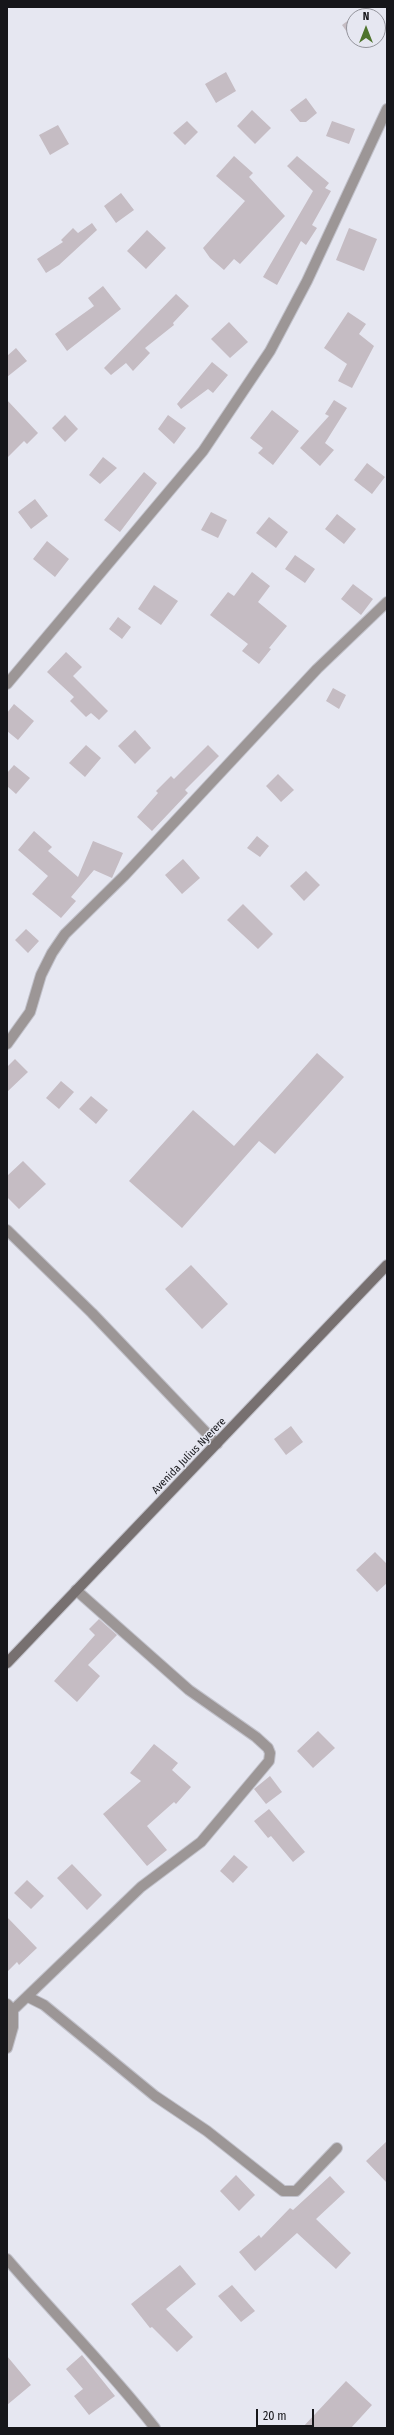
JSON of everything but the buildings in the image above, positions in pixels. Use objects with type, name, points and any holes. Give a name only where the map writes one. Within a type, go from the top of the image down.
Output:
[{"type":"street","points":[[7,684],[203,451],[270,351],[307,280],[387,110]]},
{"type":"street","points":[[7,1044],[30,1012],[41,975],[52,953],[65,934],[124,876],[317,669],[387,602]]},
{"type":"street","points":[[7,1230],[92,1312],[217,1444]]},
{"type":"street","name":"Avenida Julius Nyerere","points":[[7,1663],[387,1265]]},
{"type":"street","points":[[7,2048],[13,2027],[10,2007],[28,1997],[141,1887],[201,1842],[269,1761],[270,1753],[256,1737],[189,1690],[76,1590]]},
{"type":"street","points":[[28,1997],[44,2005],[155,2096],[207,2131],[283,2191],[296,2191],[337,2148]]},
{"type":"street","points":[[7,2259],[51,2311],[126,2391],[155,2428]]}]
